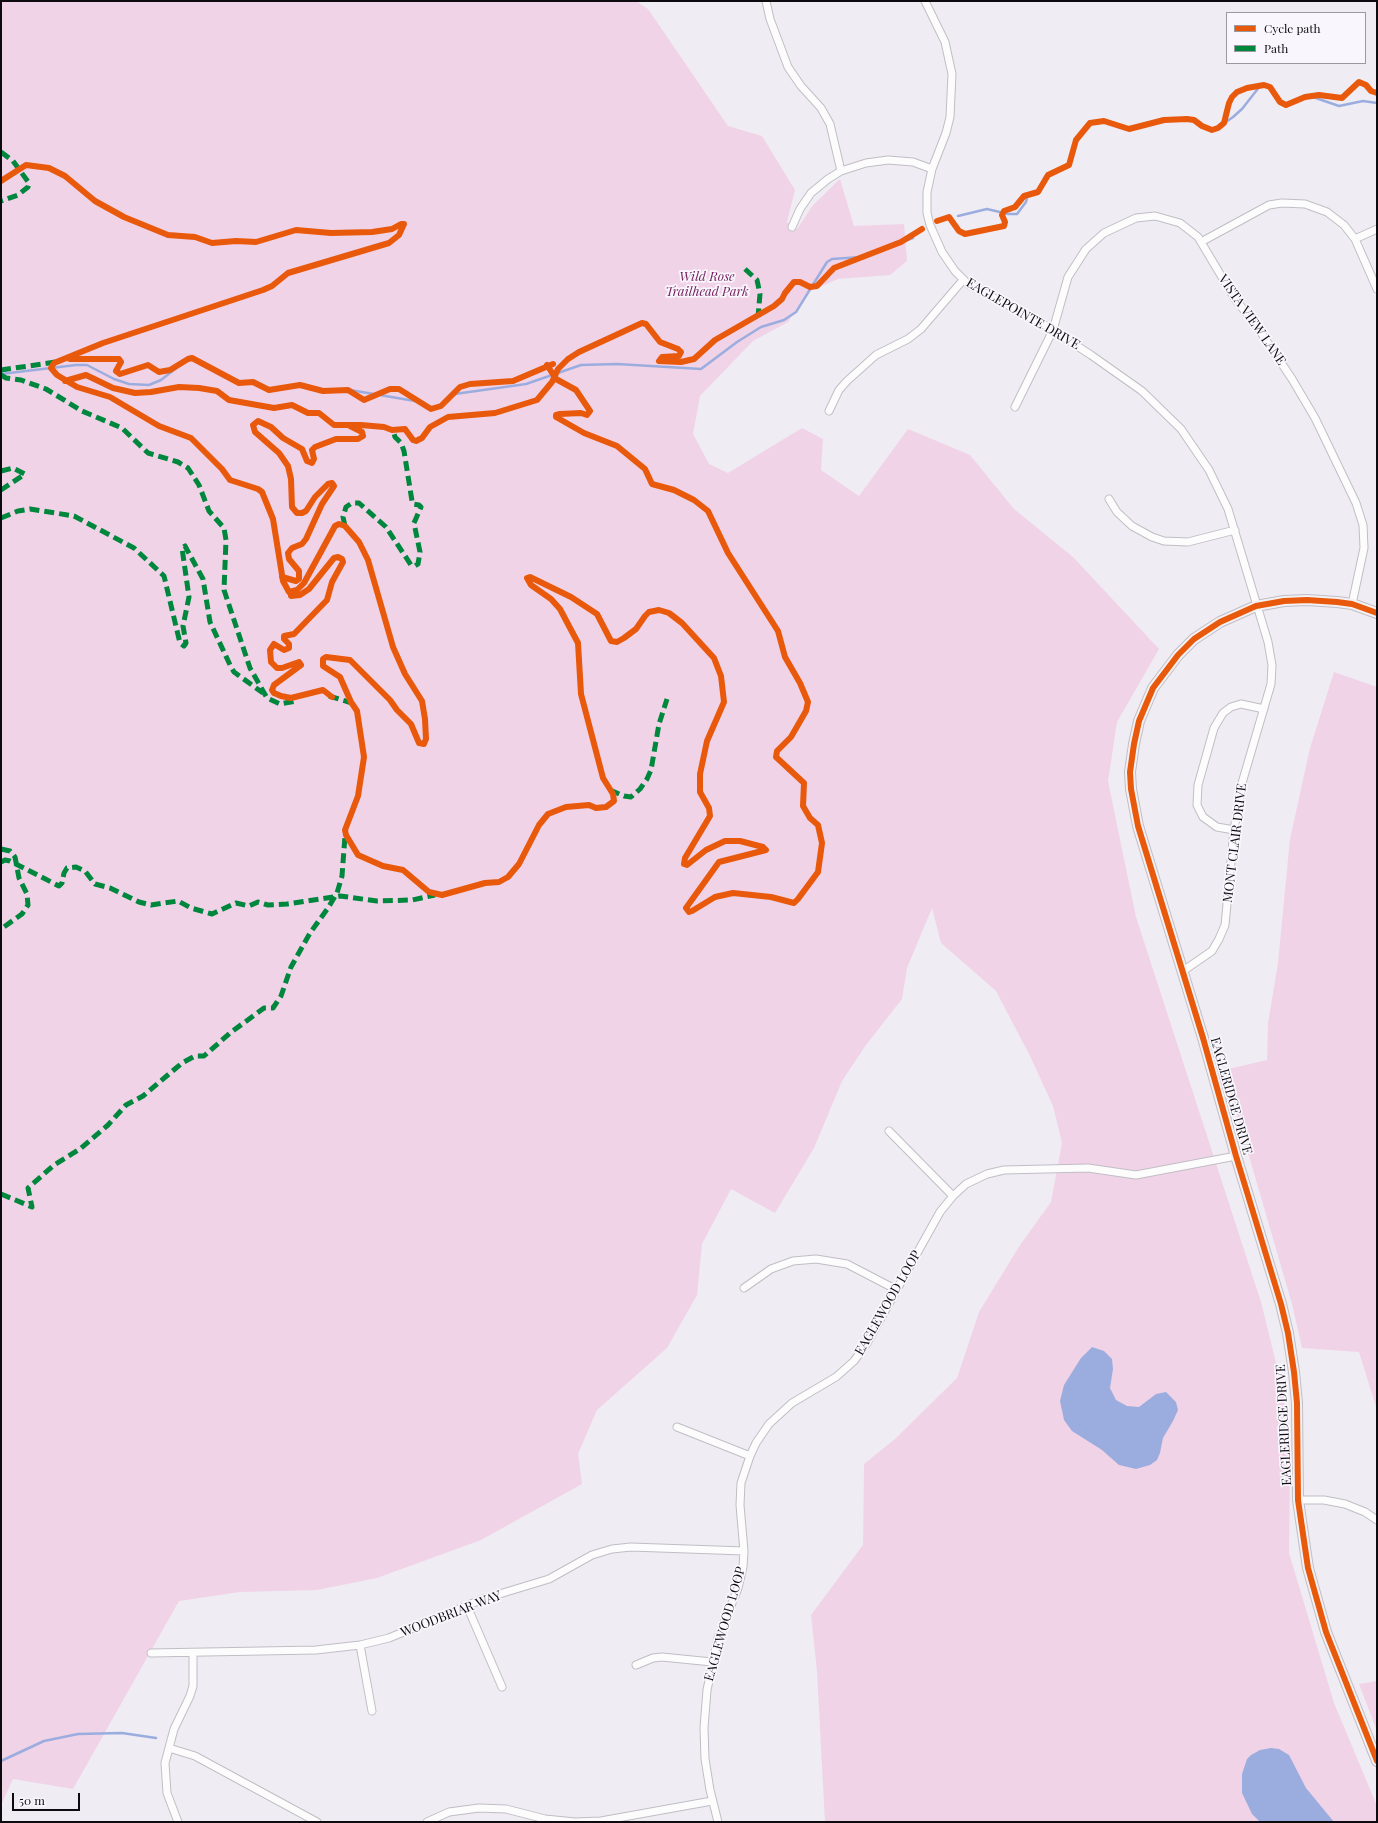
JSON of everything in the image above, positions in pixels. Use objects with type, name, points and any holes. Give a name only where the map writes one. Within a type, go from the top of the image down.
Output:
[{"type":"main road","name":"EAGLERIDGE DRIVE","points":[[1377,613],[1352,604],[1307,600],[1284,601],[1256,606],[1220,622],[1194,639],[1178,655],[1161,676],[1146,702],[1134,744],[1131,784],[1138,826],[1183,971],[1236,1156],[1281,1304],[1288,1333],[1297,1403],[1298,1500],[1307,1562],[1317,1604],[1336,1658],[1377,1761]]},
{"type":"street","points":[[766,1],[770,19],[788,67],[801,86],[821,108],[830,124],[841,171]]},
{"type":"street","name":"EAGLEPOINTE DRIVE","points":[[925,1],[946,46],[950,62],[953,89],[948,128],[932,169],[927,203],[930,225],[942,252],[963,280],[980,291],[1053,330],[1117,373],[1142,392],[1170,417],[1191,442],[1209,470],[1228,509],[1256,606]]},
{"type":"street","points":[[792,227],[800,209],[811,193],[828,179],[841,171],[866,163],[888,160],[913,162],[932,169]]},
{"type":"street","points":[[1201,242],[1269,205],[1282,203],[1305,204],[1327,212],[1344,225],[1355,240],[1377,289]]},
{"type":"street","name":"VISTA VIEW LANE","points":[[1015,407],[1053,330],[1064,286],[1072,268],[1086,249],[1104,233],[1136,218],[1155,216],[1180,223],[1193,232],[1201,242],[1235,299],[1278,356],[1305,400],[1356,503],[1363,525],[1364,548],[1352,604]]},
{"type":"street","points":[[1355,240],[1377,229]]},
{"type":"street","points":[[830,411],[839,390],[847,381],[876,355],[908,339],[922,329],[963,280]]},
{"type":"street","points":[[1109,499],[1117,512],[1132,526],[1146,535],[1164,541],[1188,542],[1235,530]]},
{"type":"street","name":"MONT CLAIR DRIVE","points":[[1183,971],[1212,951],[1222,932],[1226,917],[1234,830],[1242,783],[1271,684],[1272,665],[1268,642],[1256,606]]},
{"type":"street","points":[[1234,830],[1217,828],[1203,817],[1197,805],[1198,785],[1214,728],[1223,714],[1231,707],[1240,704],[1264,709]]},
{"type":"street","points":[[889,1132],[953,1196]]},
{"type":"street","name":"EAGLEWOOD LOOP","points":[[718,1822],[712,1801],[705,1759],[704,1728],[707,1690],[712,1662],[723,1626],[738,1588],[743,1566],[744,1551],[740,1494],[745,1469],[763,1432],[783,1410],[836,1377],[854,1360],[867,1343],[936,1220],[953,1196],[979,1177],[1004,1170],[1088,1168],[1136,1175],[1236,1156]]},
{"type":"street","points":[[744,1288],[771,1268],[792,1262],[816,1259],[847,1264],[897,1290]]},
{"type":"street","points":[[678,1427],[750,1456]]},
{"type":"street","points":[[1298,1500],[1324,1500],[1345,1504],[1365,1512],[1377,1520]]},
{"type":"street","name":"WOODBRIAR WAY","points":[[151,1653],[316,1650],[360,1645],[389,1638],[495,1595],[521,1589],[549,1579],[592,1555],[612,1549],[631,1547],[744,1551]]},
{"type":"street","points":[[467,1606],[502,1687]]},
{"type":"street","points":[[360,1645],[372,1711]]},
{"type":"street","points":[[178,1822],[169,1802],[165,1783],[165,1763],[174,1729],[190,1696],[193,1686],[193,1653]]},
{"type":"street","points":[[636,1665],[654,1658],[662,1657],[712,1662]]},
{"type":"street","points":[[169,1748],[195,1756],[317,1822]]},
{"type":"street","points":[[428,1822],[449,1812],[479,1808],[506,1810],[563,1821],[586,1822],[616,1820],[712,1801]]},
{"type":"green space","name":"Wild Rose Trailhead Park","points":[[1,1],[636,1],[648,9],[728,126],[762,136],[795,190],[787,222],[797,229],[813,205],[840,179],[854,226],[904,224],[907,261],[890,275],[838,279],[806,293],[788,322],[753,341],[700,396],[693,434],[709,464],[728,473],[802,428],[823,439],[821,470],[859,496],[908,429],[970,455],[1014,509],[1073,557],[1159,649],[1117,722],[1108,781],[1136,917],[1261,1302],[1283,1391],[1290,1461],[1289,1553],[1334,1703],[1377,1806],[1377,1822],[825,1822],[817,1672],[811,1615],[863,1545],[864,1464],[895,1439],[957,1378],[979,1312],[1020,1245],[1051,1202],[1062,1143],[1053,1106],[1030,1056],[996,991],[941,943],[932,908],[907,968],[902,999],[866,1045],[842,1081],[814,1148],[775,1213],[731,1189],[702,1244],[697,1295],[667,1348],[597,1410],[578,1454],[582,1484],[481,1540],[377,1578],[317,1590],[240,1592],[179,1601],[73,1789],[13,1779],[1,1805]]},
{"type":"green space","points":[[1334,672],[1377,687],[1377,1410],[1359,1352],[1302,1348],[1292,1304],[1224,1070],[1267,1060],[1268,1023],[1278,963],[1290,839],[1310,748]]},
{"type":"green space","points":[[1377,1681],[1377,1731],[1359,1684]]},
{"type":"water","points":[[1092,1347],[1104,1351],[1112,1359],[1113,1369],[1110,1388],[1116,1400],[1127,1406],[1139,1407],[1156,1394],[1166,1392],[1176,1402],[1178,1410],[1163,1438],[1157,1460],[1150,1465],[1136,1469],[1119,1465],[1102,1450],[1072,1431],[1064,1420],[1060,1401],[1064,1385],[1081,1358]]},
{"type":"water","points":[[1271,1748],[1279,1749],[1289,1755],[1306,1788],[1334,1822],[1260,1822],[1252,1814],[1242,1793],[1242,1774],[1247,1759],[1251,1755],[1260,1750]]},
{"type":"waterway","points":[[958,216],[987,209],[1008,214],[1017,214],[1026,202],[1028,194],[1038,192],[1048,175],[1069,165],[1076,140],[1090,123],[1104,121],[1129,129],[1164,120],[1187,119],[1194,120],[1202,126],[1212,130],[1233,117],[1242,109],[1260,86],[1264,85],[1273,89],[1280,102],[1286,105],[1310,96],[1339,106],[1363,101],[1377,103]]},
{"type":"waterway","points":[[1,374],[87,365],[114,379],[129,384],[149,385],[161,380],[188,359],[192,358],[239,383],[253,382],[269,390],[300,385],[323,391],[350,390],[415,401],[431,409],[441,406],[455,394],[526,384],[581,365],[617,364],[701,369],[737,342],[761,327],[784,320],[796,312],[827,262],[832,259],[861,257],[913,238]]},
{"type":"waterway","points":[[1,1761],[44,1741],[78,1734],[122,1733],[156,1738]]},
{"type":"marked path","points":[[1,152],[13,161],[29,183],[28,187],[18,195],[1,201]]},
{"type":"marked path","points":[[745,269],[757,280],[760,294],[758,317]]},
{"type":"marked path","points":[[1,370],[56,362]]},
{"type":"marked path","points":[[1,375],[6,378],[21,380],[46,389],[82,411],[122,428],[148,453],[178,462],[188,468],[199,485],[209,511],[224,528],[226,540],[224,590],[250,668],[267,698],[280,704],[296,701]]},
{"type":"marked path","points":[[345,526],[343,517],[346,507],[352,503],[359,503],[386,527],[411,565],[415,566],[418,564],[420,552],[414,523],[421,507],[413,504],[404,451],[401,443],[395,437],[393,430]]},
{"type":"marked path","points":[[1,471],[13,468],[25,474],[1,490]]},
{"type":"marked path","points":[[1,518],[18,511],[30,509],[74,516],[134,548],[164,576],[180,643],[184,646],[186,643],[183,626],[189,597],[182,548],[185,546],[203,579],[210,622],[231,667],[234,672],[263,693]]},
{"type":"marked path","points":[[329,696],[352,703]]},
{"type":"marked path","points":[[610,790],[624,796],[631,797],[640,789],[647,779],[651,770],[659,724],[667,699]]},
{"type":"marked path","points":[[1,1194],[32,1207],[28,1188],[54,1165],[80,1149],[108,1125],[126,1105],[143,1096],[182,1063],[195,1056],[204,1056],[230,1033],[264,1008],[273,1008],[281,996],[291,967],[310,933],[337,893],[342,876],[345,836]]},
{"type":"marked path","points":[[1,849],[10,851],[15,857],[19,878],[27,894],[28,905],[22,914],[1,929]]},
{"type":"marked path","points":[[1,862],[5,860],[10,861],[59,886],[62,883],[64,873],[67,868],[76,867],[85,871],[95,884],[110,888],[139,902],[151,905],[178,901],[191,908],[212,914],[236,903],[249,906],[258,902],[268,905],[287,904],[340,896],[377,901],[412,900],[435,895]]},
{"type":"cycle path","points":[[937,221],[949,217],[959,231],[965,234],[1004,226],[1005,222],[1002,215],[1004,211],[1015,207],[1024,196],[1038,192],[1048,175],[1069,165],[1076,140],[1090,123],[1104,121],[1129,129],[1164,120],[1187,119],[1194,120],[1202,126],[1212,130],[1218,128],[1224,123],[1229,103],[1237,92],[1247,88],[1264,85],[1270,87],[1280,102],[1286,105],[1305,97],[1319,95],[1342,98],[1359,82],[1366,85],[1371,91],[1377,93]]},
{"type":"cycle path","points":[[1,181],[26,165],[49,168],[65,176],[95,201],[124,217],[168,235],[195,237],[212,243],[236,241],[256,242],[296,230],[331,233],[372,232],[392,229],[404,224],[399,235],[389,243],[288,273],[272,286],[263,290],[103,343],[54,363],[51,368],[57,375],[77,387],[110,397],[159,426],[191,438],[222,469],[230,480],[258,489],[262,492],[273,519],[283,581],[289,592],[297,590],[304,583],[335,526],[339,524],[345,526],[359,542],[368,560],[393,647],[405,674],[422,701],[426,739],[424,744],[419,743],[411,724],[397,710],[390,700],[350,660],[326,657],[323,659],[323,666],[340,677],[351,702],[357,711],[364,757],[358,796],[345,830],[346,835],[358,855],[383,866],[403,870],[429,892],[442,895],[485,883],[499,882],[508,877],[519,864],[539,825],[548,814],[566,807],[589,805],[596,808],[606,807],[614,801],[613,794],[603,778],[581,694],[578,643],[560,609],[551,599],[531,585],[527,578],[530,577],[571,597],[597,614],[611,641],[617,642],[624,638],[636,629],[649,612],[659,610],[669,613],[682,623],[714,658],[721,676],[724,702],[707,741],[700,774],[700,792],[709,808],[710,816],[685,858],[684,864],[687,865],[706,850],[725,841],[740,841],[763,847],[766,850],[719,862],[686,908],[689,912],[715,897],[733,893],[771,897],[794,903],[818,872],[822,843],[818,825],[810,818],[803,806],[804,783],[776,757],[777,751],[791,737],[806,711],[808,702],[800,683],[785,657],[778,631],[728,553],[708,511],[694,500],[674,490],[652,484],[645,469],[617,446],[584,433],[556,417],[556,415],[560,414],[581,413],[587,415],[590,411],[576,390],[556,379],[547,365]]},
{"type":"cycle path","points":[[65,381],[86,375],[113,388],[135,393],[179,387],[217,391],[229,400],[274,408],[292,405],[308,413],[319,413],[334,425],[361,425],[384,427],[392,430],[405,429],[413,440],[416,441],[422,438],[430,427],[448,417],[495,413],[537,400],[552,382],[558,369],[568,359],[579,352],[642,323],[646,324],[660,342],[678,349],[681,352],[679,356],[662,357],[659,361],[681,362],[694,359],[715,340],[774,306],[782,299],[794,282],[800,282],[810,287],[817,286],[834,268],[901,242],[922,229]]},
{"type":"cycle path","points":[[70,359],[119,359],[121,362],[116,371],[120,374],[148,365],[159,372],[170,370],[192,358],[239,383],[253,382],[269,390],[300,385],[323,391],[348,390],[364,400],[390,389],[399,389],[431,409],[441,406],[460,387],[470,384],[513,381],[553,364]]},
{"type":"cycle path","points":[[282,577],[296,581],[299,579],[299,571],[289,559],[288,553],[292,548],[302,544],[306,539],[322,504],[334,486],[332,483],[328,484],[315,497],[306,511],[297,513],[292,507],[291,479],[288,466],[279,453],[255,432],[253,425],[258,421],[271,427],[283,438],[302,449],[307,461],[312,463],[314,459],[312,450],[315,447],[336,439],[358,439],[363,436],[362,432],[350,426]]},
{"type":"cycle path","points":[[291,596],[300,595],[309,589],[334,558],[338,557],[342,559],[343,562],[332,582],[327,600],[294,634],[284,636],[284,639],[289,644],[289,648],[284,650],[274,644],[270,650],[271,662],[277,668],[282,668],[299,662],[301,665],[274,685],[272,690],[274,693],[291,698],[323,690],[332,697]]},
{"type":"cycle path","points":[[1377,613],[1352,604],[1337,602],[1307,600],[1284,601],[1256,606],[1220,622],[1194,639],[1178,655],[1153,688],[1139,721],[1130,772],[1131,789],[1138,826],[1203,1038],[1236,1156],[1281,1304],[1288,1333],[1297,1403],[1298,1500],[1308,1568],[1326,1632],[1377,1761]]}]
